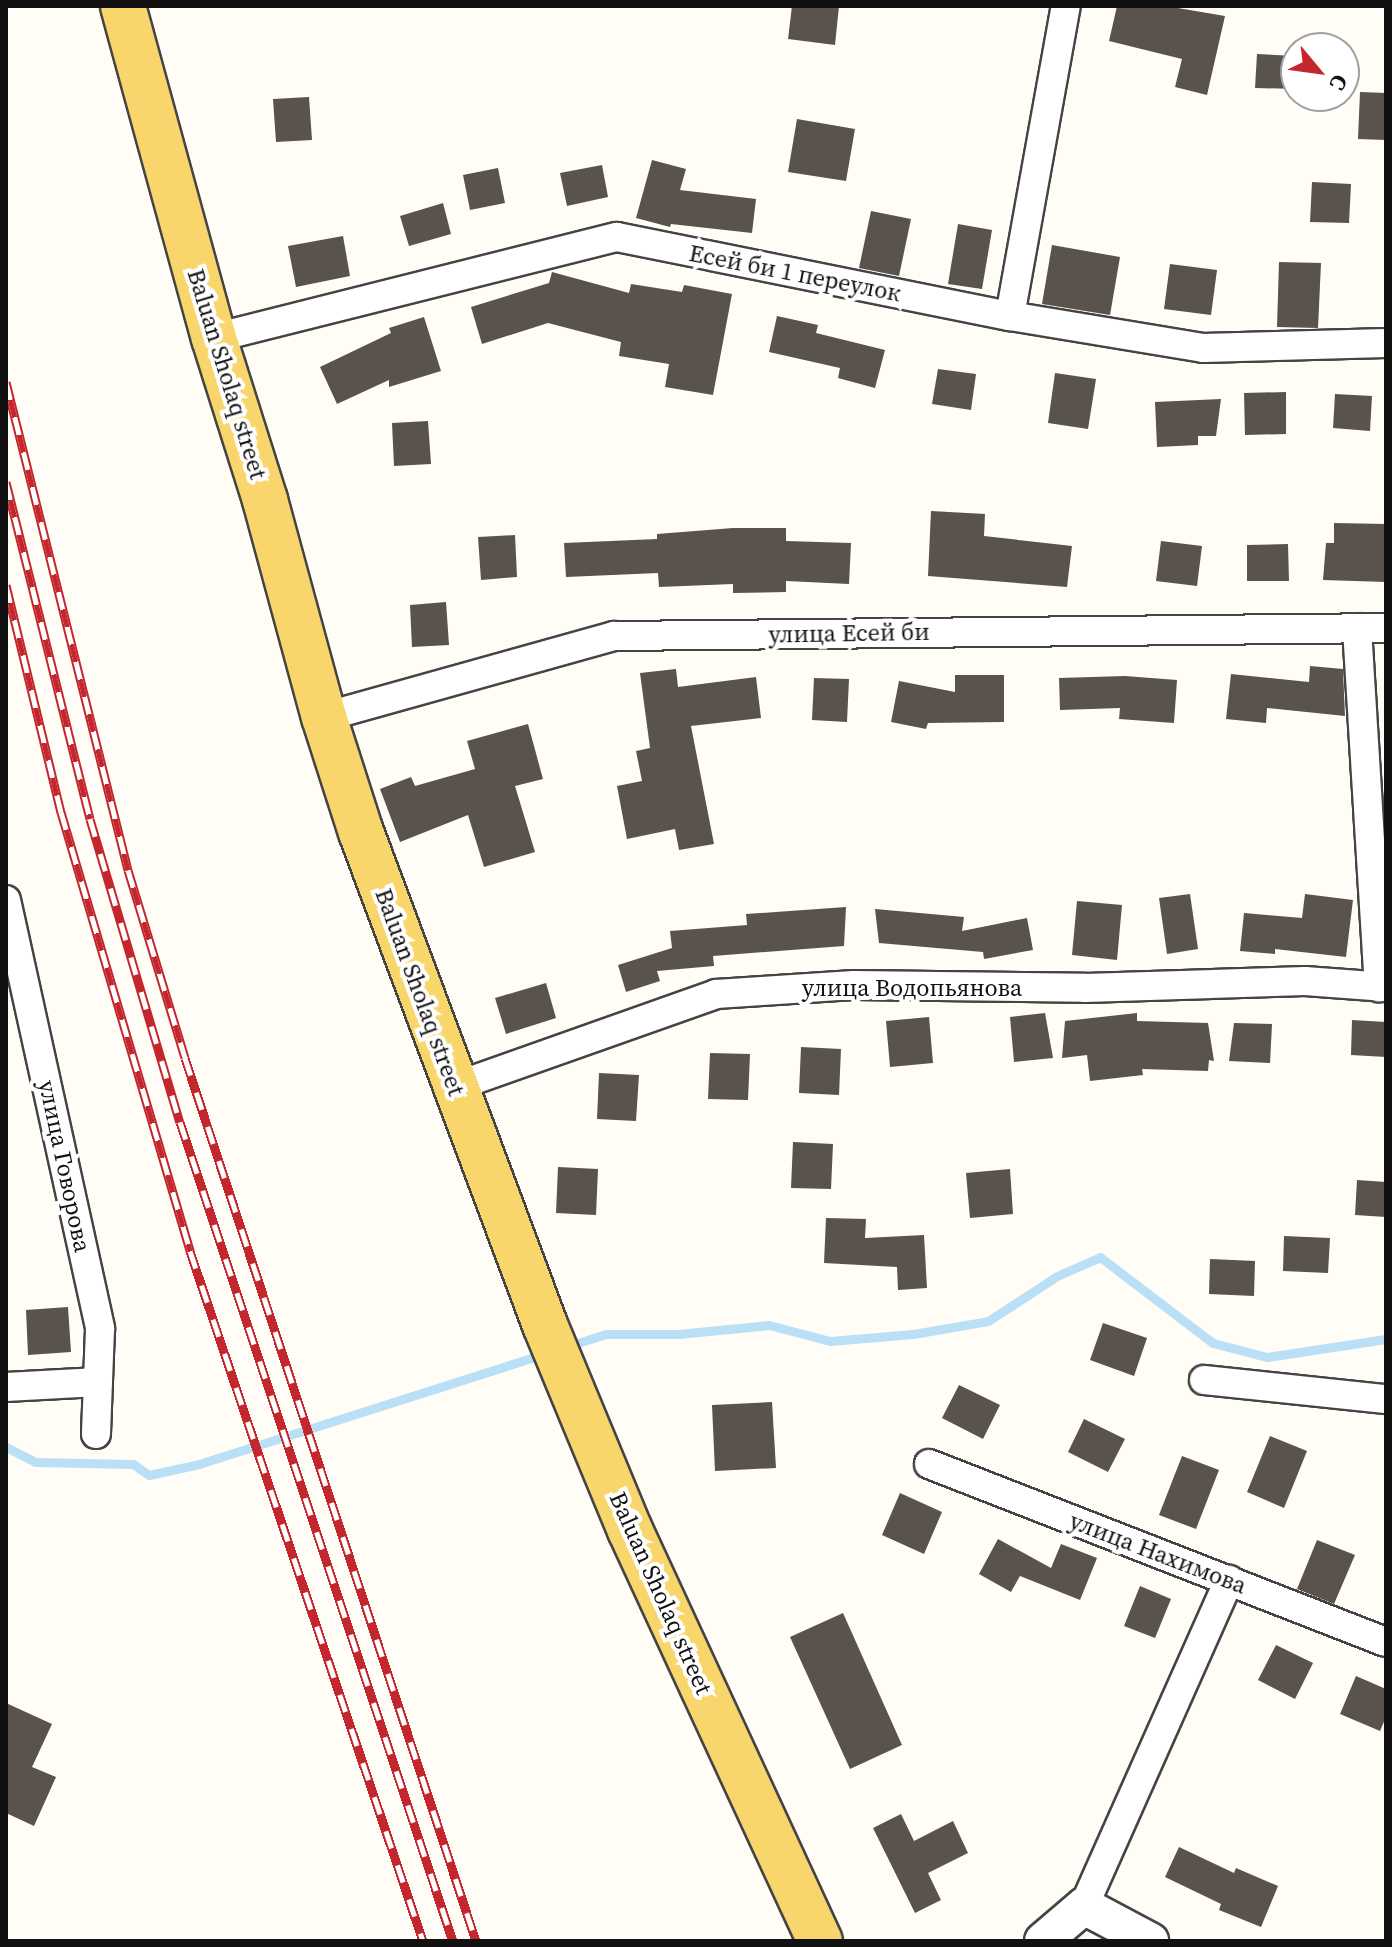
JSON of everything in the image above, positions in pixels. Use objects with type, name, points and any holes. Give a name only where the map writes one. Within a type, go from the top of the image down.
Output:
[{"type":"main road","name":"Baluan Sholaq street","points":[[123,6],[214,338],[265,500],[324,717],[361,832],[545,1325],[630,1530],[820,1941]]},
{"type":"street","points":[[1010,316],[1066,6]]},
{"type":"street","name":"Есей би 1 переулок","points":[[214,338],[617,237],[1010,316],[1203,348],[1386,343]]},
{"type":"street","points":[[1357,628],[1383,987]]},
{"type":"street","name":"улица Есей би","points":[[324,717],[614,636],[1386,628]]},
{"type":"street","name":"улица Говорова","points":[[6,900],[100,1329],[96,1434]]},
{"type":"street","name":"улица Водопьянова","points":[[454,1087],[716,994],[854,985],[1085,988],[1305,981],[1383,987]]},
{"type":"street","points":[[1204,1380],[1386,1399]]},
{"type":"street","points":[[6,1387],[98,1382]]},
{"type":"street","name":"улица Нахимова","points":[[929,1464],[1386,1642]]},
{"type":"street","points":[[1043,1941],[1084,1906],[1229,1580]]},
{"type":"street","points":[[1084,1906],[1150,1941]]},
{"type":"building","points":[[792,6],[839,6],[835,45],[788,39]]},
{"type":"building","points":[[1117,6],[1166,6],[1225,16],[1207,95],[1175,87],[1182,59],[1109,41]]},
{"type":"building","points":[[1257,54],[1280,55],[1280,89],[1255,88]]},
{"type":"building","points":[[1360,92],[1386,93],[1386,140],[1358,139]]},
{"type":"building","points":[[309,97],[312,140],[276,142],[273,99]]},
{"type":"building","points":[[797,119],[855,129],[846,181],[788,172]]},
{"type":"building","points":[[652,160],[686,169],[680,190],[756,199],[752,233],[671,224],[670,227],[636,218]]},
{"type":"building","points":[[602,165],[608,197],[567,206],[560,173]]},
{"type":"building","points":[[498,168],[505,203],[470,210],[463,175]]},
{"type":"building","points":[[1312,182],[1351,184],[1349,223],[1310,222]]},
{"type":"building","points":[[443,203],[451,234],[409,246],[400,216]]},
{"type":"building","points":[[871,211],[911,219],[899,276],[859,268]]},
{"type":"building","points":[[958,224],[992,230],[982,289],[948,284]]},
{"type":"building","points":[[343,236],[350,276],[296,287],[288,246]]},
{"type":"building","points":[[1052,245],[1120,257],[1110,315],[1042,304]]},
{"type":"building","points":[[1279,262],[1321,263],[1318,328],[1277,327]]},
{"type":"building","points":[[1170,264],[1217,270],[1211,315],[1164,309]]},
{"type":"building","points":[[552,272],[629,293],[631,284],[682,292],[684,285],[732,294],[713,395],[665,387],[669,364],[619,356],[621,342],[548,323],[482,344],[471,307],[549,283]]},
{"type":"building","points":[[777,316],[818,325],[816,333],[885,350],[875,388],[838,378],[840,368],[769,352]]},
{"type":"building","points":[[424,317],[441,371],[389,387],[389,380],[337,404],[320,367],[391,333],[389,328]]},
{"type":"building","points":[[938,369],[976,374],[971,410],[932,404]]},
{"type":"building","points":[[1055,373],[1096,379],[1088,429],[1048,423]]},
{"type":"building","points":[[1286,392],[1286,434],[1245,435],[1244,393]]},
{"type":"building","points":[[1335,394],[1372,396],[1370,431],[1333,428]]},
{"type":"building","points":[[1221,399],[1216,436],[1198,436],[1198,445],[1157,447],[1155,402]]},
{"type":"building","points":[[428,421],[431,464],[394,466],[392,423]]},
{"type":"building","points":[[931,511],[985,514],[984,536],[1072,546],[1067,587],[928,576]]},
{"type":"building","points":[[1334,523],[1386,524],[1386,582],[1323,580],[1326,543],[1334,543]]},
{"type":"building","points":[[733,528],[786,528],[786,541],[851,543],[849,584],[786,581],[786,592],[733,593],[733,584],[659,587],[658,573],[566,577],[564,543],[657,539],[657,534]]},
{"type":"building","points":[[515,535],[517,577],[481,580],[478,537]]},
{"type":"building","points":[[1161,541],[1202,546],[1197,586],[1156,581]]},
{"type":"building","points":[[1288,544],[1289,581],[1247,581],[1247,545]]},
{"type":"building","points":[[446,602],[449,645],[412,647],[410,605]]},
{"type":"building","points":[[1310,666],[1343,669],[1345,716],[1267,708],[1266,723],[1226,719],[1231,674],[1309,682]]},
{"type":"building","points":[[676,669],[678,687],[756,677],[761,718],[691,726],[714,844],[679,850],[675,829],[627,839],[617,786],[642,781],[636,751],[650,748],[640,673]]},
{"type":"building","points":[[955,675],[1004,675],[1004,722],[928,723],[926,729],[891,722],[899,681],[955,692]]},
{"type":"building","points":[[1125,676],[1177,680],[1174,723],[1119,719],[1120,708],[1060,710],[1059,678]]},
{"type":"building","points":[[814,678],[849,679],[847,722],[812,720]]},
{"type":"building","points":[[528,724],[543,779],[515,786],[535,852],[484,867],[468,815],[400,842],[380,789],[411,777],[415,786],[475,769],[467,741]]},
{"type":"building","points":[[1190,894],[1198,949],[1167,954],[1159,898]]},
{"type":"building","points":[[1305,894],[1353,900],[1346,957],[1275,949],[1275,954],[1240,951],[1244,913],[1302,918]]},
{"type":"building","points":[[1077,901],[1122,905],[1117,960],[1072,955]]},
{"type":"building","points":[[846,907],[844,946],[713,956],[714,966],[657,971],[660,981],[626,992],[618,965],[672,948],[670,931],[747,925],[746,914]]},
{"type":"building","points":[[875,909],[964,917],[962,931],[1027,918],[1033,950],[984,959],[983,952],[879,943]]},
{"type":"building","points":[[546,983],[556,1018],[506,1034],[495,998]]},
{"type":"building","points":[[1045,1013],[1053,1058],[1014,1062],[1010,1017]]},
{"type":"building","points":[[1137,1013],[1137,1021],[1208,1023],[1214,1061],[1209,1060],[1208,1071],[1142,1069],[1143,1075],[1090,1081],[1087,1055],[1062,1058],[1065,1021]]},
{"type":"building","points":[[929,1017],[933,1063],[890,1067],[886,1021]]},
{"type":"building","points":[[1352,1020],[1386,1022],[1386,1057],[1351,1055]]},
{"type":"building","points":[[1234,1023],[1272,1024],[1270,1063],[1229,1061]]},
{"type":"building","points":[[801,1047],[841,1049],[839,1095],[799,1093]]},
{"type":"building","points":[[710,1053],[750,1054],[748,1100],[708,1099]]},
{"type":"building","points":[[599,1073],[639,1075],[636,1121],[597,1119]]},
{"type":"building","points":[[793,1142],[833,1144],[831,1189],[791,1188]]},
{"type":"building","points":[[558,1167],[598,1169],[596,1215],[556,1213]]},
{"type":"building","points":[[1010,1169],[1013,1214],[970,1218],[966,1173]]},
{"type":"building","points":[[1357,1180],[1386,1182],[1386,1217],[1355,1215]]},
{"type":"building","points":[[826,1218],[866,1219],[865,1238],[924,1235],[927,1288],[898,1290],[897,1267],[824,1263]]},
{"type":"building","points":[[1284,1236],[1330,1238],[1328,1273],[1283,1271]]},
{"type":"building","points":[[1210,1259],[1255,1261],[1254,1296],[1209,1294]]},
{"type":"building","points":[[68,1307],[71,1352],[28,1355],[26,1310]]},
{"type":"building","points":[[1103,1323],[1147,1338],[1134,1376],[1090,1360]]},
{"type":"building","points":[[959,1385],[1000,1405],[983,1439],[942,1418]]},
{"type":"building","points":[[772,1402],[776,1468],[715,1471],[712,1405]]},
{"type":"building","points":[[1084,1419],[1125,1439],[1108,1472],[1068,1452]]},
{"type":"building","points":[[1270,1436],[1307,1451],[1284,1508],[1247,1492]]},
{"type":"building","points":[[1182,1456],[1219,1470],[1196,1529],[1159,1515]]},
{"type":"building","points":[[900,1493],[942,1512],[924,1554],[882,1535]]},
{"type":"building","points":[[998,1539],[1051,1568],[1061,1544],[1097,1558],[1080,1600],[1020,1576],[1011,1592],[979,1574]]},
{"type":"building","points":[[1317,1540],[1355,1555],[1334,1604],[1297,1589]]},
{"type":"building","points":[[1140,1586],[1171,1599],[1155,1638],[1124,1626]]},
{"type":"building","points":[[843,1613],[902,1745],[850,1769],[790,1637]]},
{"type":"building","points":[[1276,1645],[1313,1663],[1295,1699],[1258,1680]]},
{"type":"building","points":[[1356,1676],[1386,1689],[1386,1717],[1380,1731],[1340,1714]]},
{"type":"building","points":[[6,1703],[52,1724],[32,1767],[56,1777],[34,1826],[6,1813]]},
{"type":"building","points":[[901,1814],[914,1841],[953,1821],[968,1853],[928,1873],[941,1900],[915,1913],[873,1828]]},
{"type":"building","points":[[1179,1847],[1234,1873],[1236,1868],[1278,1886],[1261,1927],[1219,1910],[1221,1904],[1165,1877]]},
{"type":"waterway","points":[[565,1347],[606,1334],[678,1334],[769,1325],[830,1341],[913,1334],[988,1321],[1057,1276],[1100,1257],[1213,1343],[1267,1357],[1386,1339]]},
{"type":"waterway","points":[[6,1447],[35,1462],[133,1464],[149,1475],[199,1464],[544,1354]]},
{"type":"railway","points":[[6,382],[128,870],[185,1058],[476,1941]]},
{"type":"railway","points":[[6,482],[90,819],[180,1122],[453,1941]]},
{"type":"railway","points":[[6,585],[61,812],[190,1251],[423,1941]]}]
